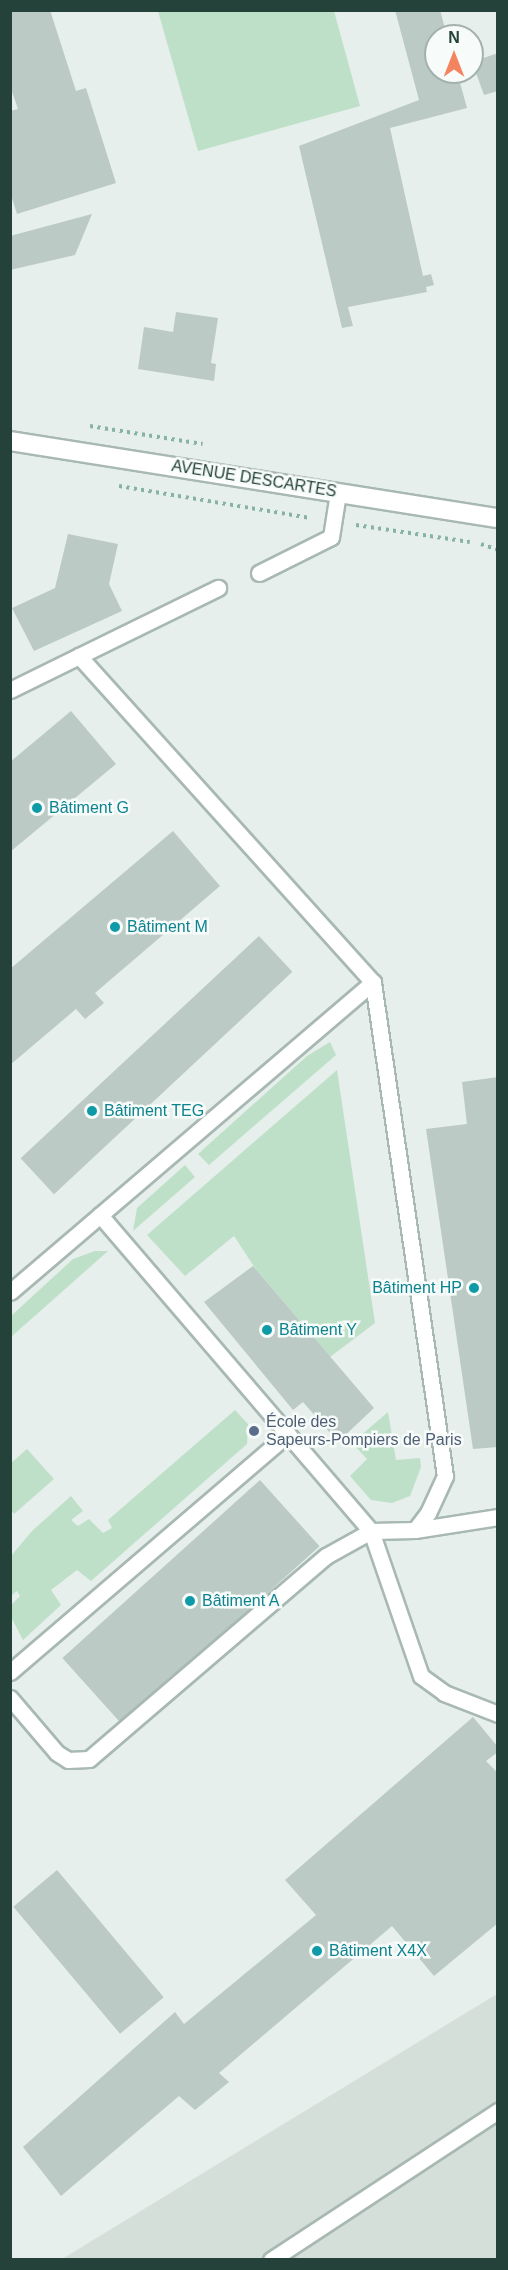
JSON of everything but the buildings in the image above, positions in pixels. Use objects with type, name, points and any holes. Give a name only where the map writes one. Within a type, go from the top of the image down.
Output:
[{"type":"main road","name":"AVENUE DESCARTES","points":[[10,441],[498,518]]},
{"type":"lane","points":[[259,573],[331,537],[338,493]]},
{"type":"lane","points":[[10,690],[218,588]]},
{"type":"lane","points":[[78,656],[373,981],[445,1476],[428,1513],[415,1530]]},
{"type":"lane","points":[[10,1292],[373,981]]},
{"type":"lane","points":[[100,1215],[371,1531],[421,1676],[444,1693],[498,1714]]},
{"type":"lane","points":[[10,1672],[288,1434]]},
{"type":"lane","points":[[10,1698],[57,1753],[68,1760],[89,1759],[326,1556],[371,1531],[415,1530],[498,1517]]},
{"type":"lane","points":[[271,2259],[498,2111]]},
{"type":"shaded area","points":[[497,1994],[497,2259],[62,2259]]},
{"type":"green space","points":[[158,11],[334,11],[360,106],[198,151]]},
{"type":"green space","points":[[330,1042],[336,1055],[209,1165],[198,1154],[307,1056]]},
{"type":"green space","points":[[337,1070],[375,1323],[330,1357],[255,1268],[234,1236],[185,1276],[147,1235]]},
{"type":"green space","points":[[185,1165],[195,1177],[133,1231],[137,1208]]},
{"type":"green space","points":[[95,1251],[108,1251],[11,1337],[11,1316],[73,1259]]},
{"type":"green space","points":[[235,1410],[248,1424],[247,1444],[91,1581],[77,1570],[51,1590],[61,1605],[23,1640],[11,1617],[11,1605],[20,1596],[17,1591],[11,1596],[11,1556],[32,1531],[71,1496],[83,1511],[71,1520],[78,1526],[89,1519],[103,1533],[112,1528],[108,1520]]},
{"type":"green space","points":[[388,1412],[396,1460],[420,1458],[421,1467],[410,1496],[392,1503],[371,1500],[350,1476],[367,1459],[352,1443]]},
{"type":"green space","points":[[27,1449],[54,1479],[14,1514],[11,1510],[11,1463]]},
{"type":"place","name":"Bâtiment G","points":[[37,808]]},
{"type":"place","name":"Bâtiment M","points":[[115,927]]},
{"type":"place","name":"Bâtiment TEG","points":[[92,1111]]},
{"type":"place","name":"Bâtiment HP","points":[[474,1288]]},
{"type":"place","name":"Bâtiment Y","points":[[267,1330]]},
{"type":"place","name":"École des Sapeurs-Pompiers de Paris","points":[[254,1431]]},
{"type":"place","name":"Bâtiment A","points":[[190,1601]]},
{"type":"place","name":"Bâtiment X4X","points":[[317,1951]]}]
